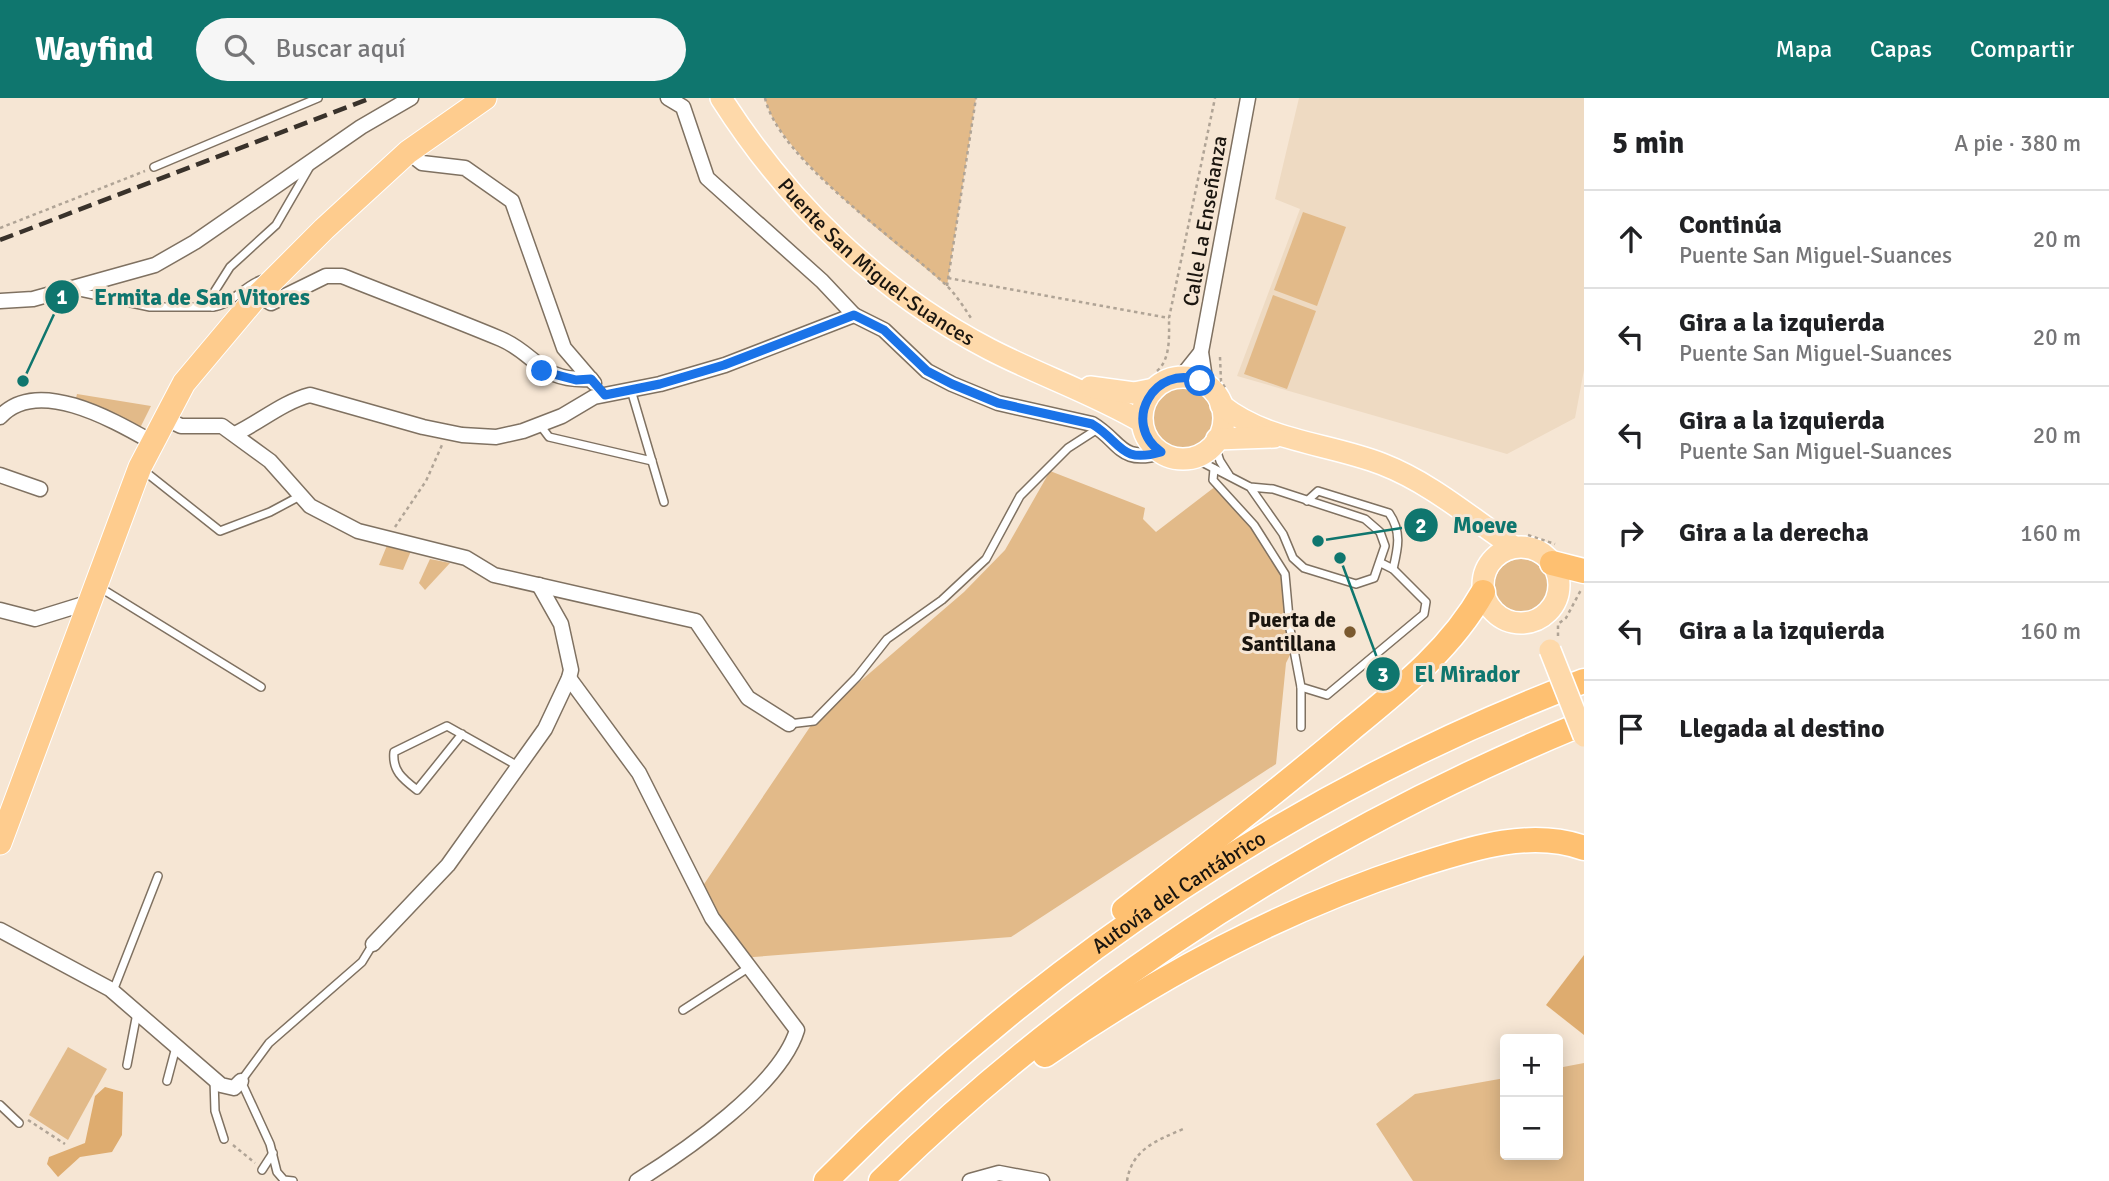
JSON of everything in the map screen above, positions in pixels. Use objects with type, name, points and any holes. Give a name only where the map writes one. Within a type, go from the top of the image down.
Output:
[{"type":"highway","points":[[0,843],[10,795],[93,593],[140,467],[184,383],[277,275],[408,152],[485,98]]},
{"type":"highway","points":[[1552,563],[1584,571]]},
{"type":"highway","points":[[812,1181],[906,1091],[998,1011],[1303,770],[1412,677],[1461,629],[1484,581]]},
{"type":"highway","name":"Autovía del Cantábrico","points":[[826,1181],[920,1089],[982,1037],[1091,952],[1185,887],[1286,825],[1380,773],[1584,681]]},
{"type":"highway","name":"Autovía del Cantábrico","points":[[881,1181],[1010,1063],[1121,977],[1203,920],[1315,852],[1400,806],[1584,723]]},
{"type":"highway","points":[[895,1181],[976,1108],[1044,1055],[1148,987],[1258,928],[1373,881],[1500,843],[1549,840],[1584,848]]},
{"type":"main road","name":"Puente San Miguel-Suances","points":[[721,98],[789,191],[866,266],[912,301],[973,340],[1021,366],[1067,383],[1142,422]]},
{"type":"main road","name":"Puente San Miguel-Suances","points":[[1067,383],[1116,392],[1154,381],[1181,377]]},
{"type":"main road","points":[[1181,377],[1206,385],[1221,405],[1236,416],[1280,436],[1382,464],[1432,489],[1462,513],[1514,547],[1535,550],[1552,563],[1559,582],[1555,602],[1549,611],[1524,623],[1502,619],[1487,603],[1479,539],[1462,513]]},
{"type":"main road","points":[[1154,381],[1144,404],[1142,422],[1148,439],[1161,452],[1176,458],[1192,457],[1216,441],[1280,436]]},
{"type":"main road","points":[[1216,441],[1223,422],[1221,405]]},
{"type":"main road","points":[[1484,581],[1503,551],[1514,547]]},
{"type":"main road","points":[[1549,611],[1555,648],[1584,736]]},
{"type":"main road","points":[[1524,623],[1555,648]]},
{"type":"street","points":[[0,301],[33,299],[155,265],[195,242],[314,159],[411,98]]},
{"type":"street","points":[[668,98],[683,107],[707,178],[822,281],[854,315],[884,330],[927,371],[998,403],[1098,428],[1123,452],[1134,456],[1161,452]]},
{"type":"street","name":"Calle La Enseñanza","points":[[1206,385],[1202,352],[1248,98]]},
{"type":"street","points":[[408,152],[422,163],[465,168],[512,201],[564,348],[605,395]]},
{"type":"street","points":[[258,295],[271,303],[326,276],[342,276],[505,341],[542,371],[576,380],[591,379]]},
{"type":"street","points":[[235,434],[266,419],[292,400],[310,395],[448,432],[496,437],[540,425],[605,395],[724,365],[854,315]]},
{"type":"street","name":"Calle La Enseñanza","points":[[1181,377],[1202,352]]},
{"type":"street","points":[[0,417],[10,405],[35,398],[99,414],[152,442]]},
{"type":"street","points":[[164,418],[181,426],[222,426],[270,461],[310,506],[358,530],[466,558],[494,575],[696,621],[748,698],[789,724]]},
{"type":"street","points":[[0,475],[40,489]]},
{"type":"street","points":[[373,944],[448,865],[545,729],[569,678],[571,670],[561,624],[539,585]]},
{"type":"street","points":[[0,610],[35,619],[93,593]]},
{"type":"street","points":[[569,678],[639,773],[698,893],[748,968],[797,1030],[794,1041],[763,1082],[691,1148],[637,1181]]},
{"type":"street","points":[[0,930],[113,992],[221,1085],[234,1088],[241,1081]]},
{"type":"street","points":[[971,1181],[999,1173],[1042,1181]]},
{"type":"lane","points":[[154,167],[318,98]]},
{"type":"lane","points":[[213,307],[211,297],[230,267],[276,225],[314,159]]},
{"type":"lane","points":[[71,290],[150,307],[213,307],[224,306],[250,284],[277,275]]},
{"type":"lane","points":[[630,389],[664,502]]},
{"type":"lane","points":[[540,425],[549,437],[652,461]]},
{"type":"lane","points":[[789,724],[814,721],[857,677],[887,639],[942,600],[986,559],[1020,496],[1069,449],[1098,428]]},
{"type":"lane","points":[[1216,441],[1220,461],[1230,475]]},
{"type":"lane","points":[[1192,457],[1250,487],[1283,534],[1293,558],[1304,568],[1356,584],[1374,578],[1381,563],[1384,542],[1380,532],[1365,520],[1273,489],[1250,487]]},
{"type":"lane","points":[[140,467],[220,531],[270,512],[300,496]]},
{"type":"lane","points":[[1214,469],[1213,480],[1254,525],[1285,574],[1290,629],[1301,687],[1301,727]]},
{"type":"lane","points":[[1307,501],[1318,491],[1390,513],[1396,522],[1400,541],[1393,569]]},
{"type":"lane","points":[[1384,542],[1400,541]]},
{"type":"lane","points":[[1301,687],[1327,695],[1424,614],[1426,602],[1393,569],[1381,563]]},
{"type":"lane","points":[[93,593],[261,687]]},
{"type":"lane","points":[[462,734],[417,790],[400,776],[393,764],[394,752],[447,726],[462,734],[518,766]]},
{"type":"lane","points":[[113,992],[158,876]]},
{"type":"lane","points":[[293,1181],[284,1180],[277,1172],[273,1153],[241,1081],[269,1042],[362,962],[373,944]]},
{"type":"lane","points":[[684,1010],[748,968]]},
{"type":"lane","points":[[127,1065],[137,1012]]},
{"type":"lane","points":[[167,1081],[176,1046]]},
{"type":"lane","points":[[214,1079],[215,1111],[225,1139]]},
{"type":"lane","points":[[0,1105],[19,1123]]},
{"type":"lane","points":[[262,1170],[273,1153]]},
{"type":"path","points":[[765,98],[769,116],[824,181],[947,286],[978,327],[967,320]]},
{"type":"path","points":[[947,286],[976,98]]},
{"type":"path","points":[[1154,381],[1162,368],[1168,349],[1170,318],[1214,98]]},
{"type":"path","points":[[0,228],[154,167]]},
{"type":"path","points":[[948,278],[1170,318]]},
{"type":"path","points":[[388,537],[426,481],[448,432]]},
{"type":"path","points":[[1555,648],[1558,624],[1573,608],[1584,583]]},
{"type":"path","points":[[19,1123],[23,1117],[65,1144]]},
{"type":"path","points":[[1127,1181],[1129,1167],[1139,1151],[1183,1129]]},
{"type":"path","points":[[225,1139],[262,1170]]},
{"type":"shaded area","points":[[765,98],[976,98],[947,286],[872,224],[816,172],[792,146],[775,121]]},
{"type":"shaded area","points":[[1299,98],[1584,98],[1584,370],[1575,418],[1507,454],[1237,376],[1300,209],[1275,199]]},
{"type":"shaded area","points":[[1303,212],[1346,227],[1317,306],[1274,290]]},
{"type":"shaded area","points":[[1273,295],[1316,311],[1287,389],[1244,374]]},
{"type":"shaded area","points":[[1176,386],[1188,386],[1204,395],[1211,405],[1211,429],[1204,439],[1188,448],[1176,448],[1165,443],[1156,434],[1151,423],[1151,411],[1156,400],[1165,391]]},
{"type":"shaded area","points":[[77,394],[151,406],[140,428],[75,403]]},
{"type":"shaded area","points":[[1050,471],[1145,508],[1143,519],[1156,532],[1216,486],[1257,534],[1280,574],[1288,605],[1290,655],[1286,663],[1276,764],[1011,937],[740,958],[698,893],[814,721],[964,592],[1005,550]]},
{"type":"shaded area","points":[[388,543],[411,551],[403,570],[379,565]]},
{"type":"shaded area","points":[[430,559],[450,563],[425,590],[419,583]]},
{"type":"shaded area","points":[[1521,559],[1540,567],[1548,586],[1540,605],[1521,613],[1502,605],[1494,586],[1502,567]]},
{"type":"shaded area","points":[[1584,955],[1584,1035],[1546,1005]]},
{"type":"shaded area","points":[[68,1047],[107,1069],[68,1140],[29,1115]]},
{"type":"shaded area","points":[[1584,1063],[1584,1181],[1413,1181],[1376,1124],[1415,1094],[1500,1079],[1500,1160],[1563,1160],[1563,1067]]},
{"type":"shaded area","points":[[105,1087],[123,1092],[122,1135],[112,1152],[80,1157],[58,1177],[47,1164],[49,1157],[85,1143],[95,1096]]},
{"type":"railway","points":[[0,240],[371,98]]},
{"type":"place","name":"Ermita de San Vitores","points":[[23,381]]},
{"type":"place","name":"Moeve","points":[[1318,541]]},
{"type":"place","name":"El Mirador","points":[[1340,558]]},
{"type":"place","name":"Puerta de Santillana","points":[[1350,632]]},
{"type":"route","points":[[542,371],[576,380],[591,379],[605,395],[660,384],[724,365],[854,315],[884,330],[927,371],[952,384],[998,403],[1055,418],[1092,424],[1103,430],[1123,452],[1134,456],[1161,452],[1148,439],[1142,422],[1144,404],[1150,393],[1171,379],[1188,377],[1200,381]]}]
